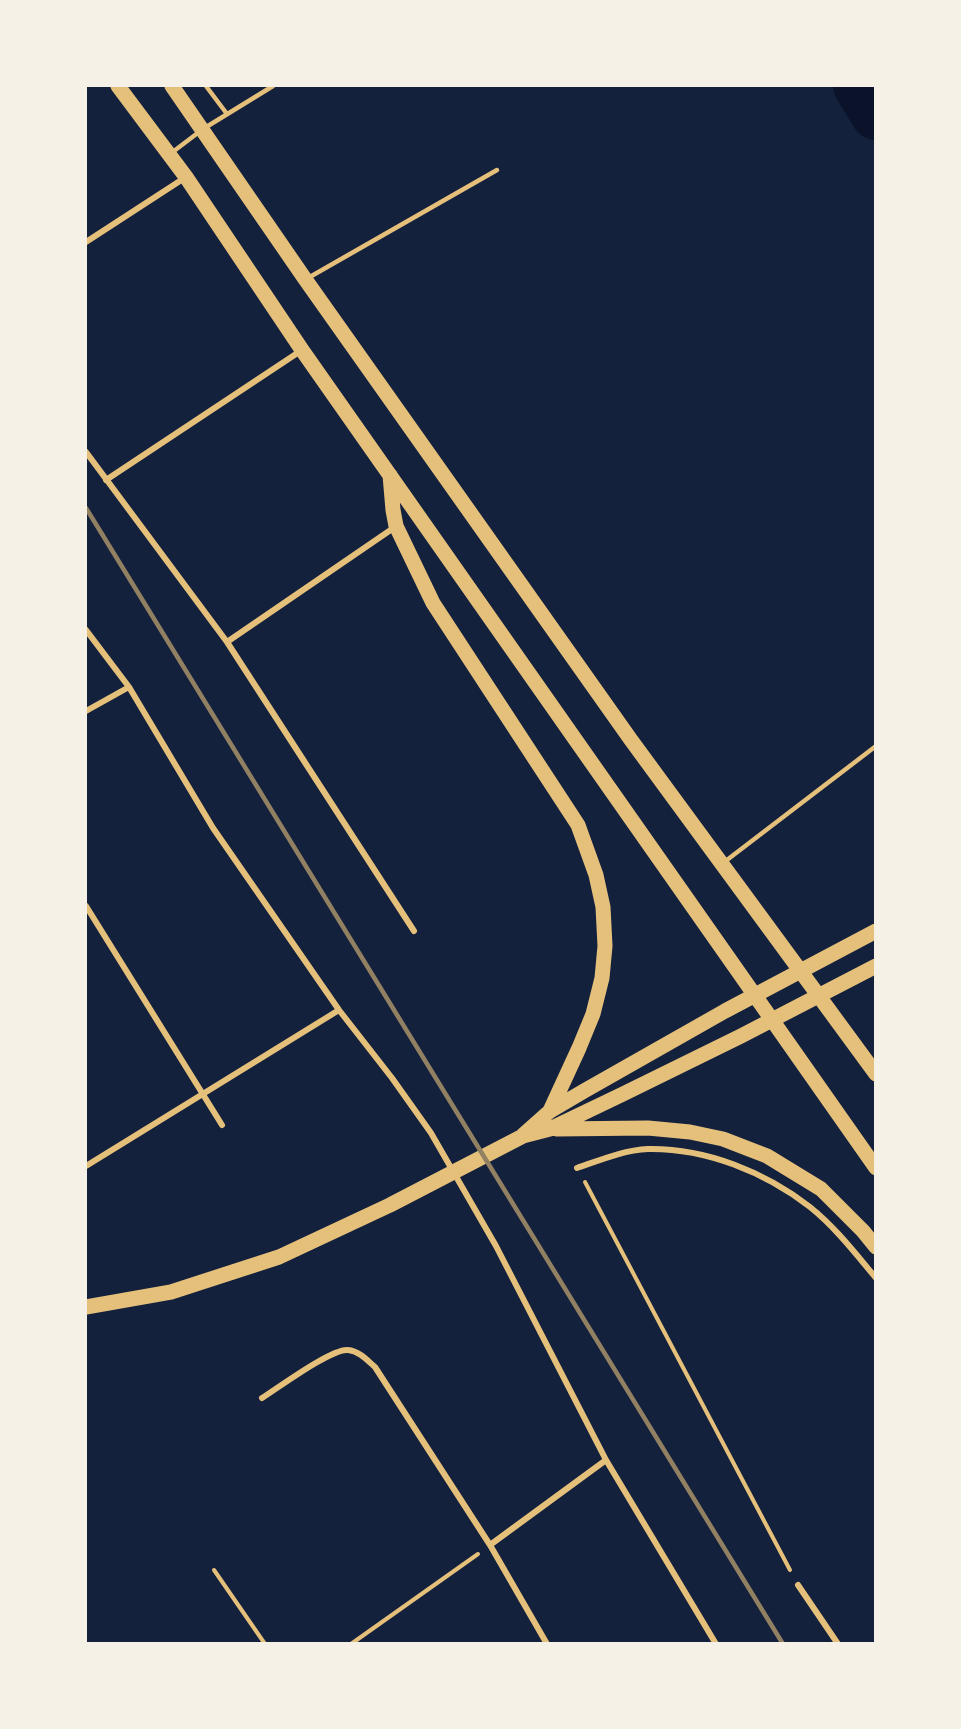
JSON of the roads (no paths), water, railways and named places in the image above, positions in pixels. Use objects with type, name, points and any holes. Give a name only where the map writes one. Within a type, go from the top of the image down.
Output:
[{"type":"main road","points":[[118,86],[170,154],[302,350],[876,1168]]},
{"type":"main road","points":[[172,86],[631,740],[876,1074]]},
{"type":"main road","points":[[390,475],[396,526],[433,603],[578,825],[596,875],[603,907],[605,946],[602,978],[593,1014],[550,1111]]},
{"type":"main road","points":[[523,1136],[550,1111],[725,1011],[876,931]]},
{"type":"main road","points":[[86,1307],[171,1292],[279,1257],[390,1204],[523,1136],[550,1129],[741,1036],[876,966]]},
{"type":"main road","points":[[550,1129],[648,1128],[690,1132],[723,1139],[767,1156],[820,1189],[876,1247]]},
{"type":"street","points":[[86,242],[186,177]]},
{"type":"street","points":[[106,480],[302,350]]},
{"type":"street","points":[[86,452],[227,642],[414,931]]},
{"type":"street","points":[[227,642],[396,526]]},
{"type":"street","points":[[86,630],[129,687],[213,828],[339,1010],[431,1133],[496,1246],[606,1460],[716,1644]]},
{"type":"street","points":[[86,711],[129,687]]},
{"type":"street","points":[[86,906],[222,1125]]},
{"type":"street","points":[[86,1166],[339,1010]]},
{"type":"street","points":[[577,1168],[629,1151],[648,1149],[699,1154],[739,1165],[767,1179],[810,1207],[845,1240],[876,1278]]},
{"type":"street","points":[[262,1398],[334,1352],[350,1350],[367,1359],[375,1367],[490,1545],[547,1644]]},
{"type":"street","points":[[490,1545],[606,1460]]},
{"type":"street","points":[[798,1585],[838,1644]]},
{"type":"lane","points":[[206,86],[227,114]]},
{"type":"lane","points":[[170,154],[203,129],[273,86]]},
{"type":"lane","points":[[306,279],[497,170]]},
{"type":"lane","points":[[722,864],[876,746]]},
{"type":"waterway","points":[[858,86],[876,115]]},
{"type":"railway","points":[[86,508],[783,1644]]}]
